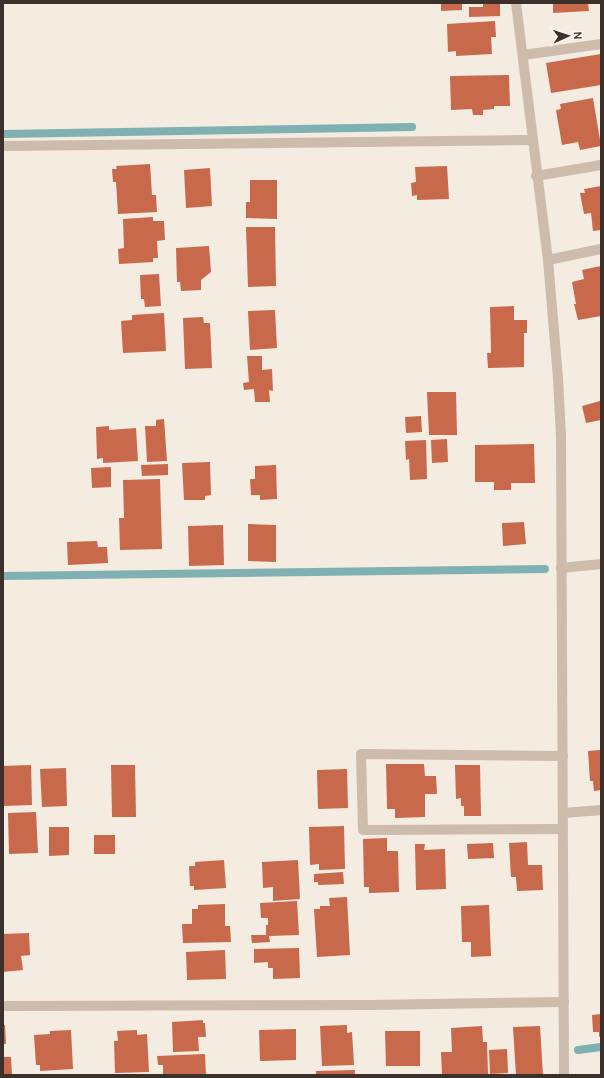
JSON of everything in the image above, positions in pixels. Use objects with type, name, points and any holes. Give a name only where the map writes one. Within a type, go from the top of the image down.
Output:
[{"type":"street","points":[[516,3],[536,176],[548,260],[558,378],[561,437],[564,1075]]},
{"type":"street","points":[[523,55],[601,44]]},
{"type":"street","points":[[3,146],[533,140]]},
{"type":"street","points":[[536,176],[601,165]]},
{"type":"street","points":[[548,260],[601,249]]},
{"type":"street","points":[[561,568],[601,564]]},
{"type":"street","points":[[563,756],[361,754],[363,830],[563,829]]},
{"type":"street","points":[[563,813],[601,810]]},
{"type":"street","points":[[3,1006],[369,1005],[564,1002]]},
{"type":"building","points":[[441,3],[462,3],[462,10],[441,11]]},
{"type":"building","points":[[483,3],[500,3],[500,16],[469,17],[469,7],[483,7]]},
{"type":"building","points":[[553,3],[588,3],[589,11],[553,13]]},
{"type":"building","points":[[495,21],[496,37],[491,37],[492,54],[456,56],[456,51],[448,52],[447,24]]},
{"type":"building","points":[[601,54],[601,85],[551,93],[546,63]]},
{"type":"building","points":[[509,75],[510,106],[494,106],[494,109],[483,110],[483,115],[473,115],[472,109],[451,110],[450,76]]},
{"type":"building","points":[[593,98],[601,146],[580,150],[578,142],[562,145],[556,110],[561,109],[560,104]]},
{"type":"building","points":[[150,164],[152,195],[156,195],[157,212],[118,214],[116,182],[113,182],[112,169],[117,169],[116,166]]},
{"type":"building","points":[[447,166],[449,199],[417,200],[417,195],[412,196],[411,183],[416,182],[415,167]]},
{"type":"building","points":[[210,168],[212,206],[186,208],[184,170]]},
{"type":"building","points":[[250,180],[277,180],[277,219],[246,218],[246,202],[250,202]]},
{"type":"building","points":[[601,186],[601,230],[593,231],[591,213],[584,214],[580,193],[585,193],[584,189]]},
{"type":"building","points":[[153,217],[153,221],[164,221],[165,240],[157,241],[158,258],[153,258],[153,262],[119,264],[118,249],[124,248],[123,219]]},
{"type":"building","points":[[246,227],[275,227],[276,286],[248,287]]},
{"type":"building","points":[[209,246],[211,272],[201,280],[201,290],[181,291],[180,282],[177,282],[176,248]]},
{"type":"building","points":[[601,266],[601,316],[578,320],[574,304],[576,304],[572,282],[584,279],[582,270]]},
{"type":"building","points":[[159,274],[161,306],[145,307],[144,299],[141,299],[140,275]]},
{"type":"building","points":[[514,306],[514,320],[527,320],[527,333],[524,333],[524,367],[488,368],[487,353],[491,353],[490,307]]},
{"type":"building","points":[[275,310],[277,348],[250,350],[248,311]]},
{"type":"building","points":[[164,313],[166,351],[123,353],[121,321],[132,320],[132,315]]},
{"type":"building","points":[[203,317],[204,323],[210,323],[212,368],[185,369],[183,318]]},
{"type":"building","points":[[247,356],[262,356],[262,370],[272,369],[273,391],[269,390],[270,402],[255,402],[254,389],[244,390],[243,383],[249,382]]},
{"type":"building","points":[[427,392],[456,392],[457,435],[429,435]]},
{"type":"building","points":[[600,401],[601,420],[586,423],[582,406]]},
{"type":"building","points":[[421,416],[422,432],[406,433],[405,417]]},
{"type":"building","points":[[164,419],[167,461],[147,462],[145,426],[156,426],[156,420]]},
{"type":"building","points":[[109,426],[109,430],[136,428],[138,461],[103,463],[103,458],[97,459],[96,427]]},
{"type":"building","points":[[447,439],[448,462],[432,463],[431,440]]},
{"type":"building","points":[[426,440],[427,479],[410,480],[409,459],[406,460],[405,441]]},
{"type":"building","points":[[534,444],[535,483],[511,483],[511,490],[494,490],[494,482],[475,482],[475,445]]},
{"type":"building","points":[[210,462],[211,495],[205,496],[205,500],[184,500],[182,463]]},
{"type":"building","points":[[168,464],[168,475],[142,476],[141,465]]},
{"type":"building","points":[[276,465],[277,499],[260,500],[260,495],[251,495],[250,479],[255,479],[255,466]]},
{"type":"building","points":[[111,467],[111,487],[92,488],[91,468]]},
{"type":"building","points":[[160,479],[162,549],[120,550],[119,518],[124,518],[123,480]]},
{"type":"building","points":[[524,522],[526,544],[503,546],[502,523]]},
{"type":"building","points":[[248,524],[276,525],[276,562],[248,561]]},
{"type":"building","points":[[223,525],[224,565],[189,566],[188,526]]},
{"type":"building","points":[[97,541],[98,547],[107,547],[108,563],[68,565],[67,542]]},
{"type":"building","points":[[601,750],[601,790],[594,791],[593,781],[590,781],[588,751]]},
{"type":"building","points":[[386,764],[424,764],[425,776],[436,776],[437,794],[425,794],[425,817],[395,818],[395,809],[387,809]]},
{"type":"building","points":[[31,765],[32,805],[4,806],[3,766]]},
{"type":"building","points":[[111,765],[135,765],[136,817],[112,817]]},
{"type":"building","points":[[455,765],[480,765],[481,816],[464,816],[464,806],[461,806],[461,798],[456,799]]},
{"type":"building","points":[[66,768],[67,806],[42,807],[40,769]]},
{"type":"building","points":[[347,769],[348,808],[318,809],[317,770]]},
{"type":"building","points":[[36,812],[38,853],[9,854],[8,813]]},
{"type":"building","points":[[344,826],[345,869],[319,870],[319,864],[310,865],[309,827]]},
{"type":"building","points":[[49,827],[69,827],[69,855],[49,856]]},
{"type":"building","points":[[94,835],[115,835],[115,854],[94,854]]},
{"type":"building","points":[[387,838],[387,851],[398,851],[399,892],[369,893],[369,887],[364,887],[363,839]]},
{"type":"building","points":[[527,842],[528,865],[542,865],[543,890],[517,891],[516,877],[511,877],[509,843]]},
{"type":"building","points":[[493,843],[494,858],[468,859],[467,844]]},
{"type":"building","points":[[415,844],[425,844],[424,850],[445,849],[446,889],[416,890]]},
{"type":"building","points":[[224,860],[226,888],[194,890],[194,886],[190,886],[189,866],[195,866],[195,862]]},
{"type":"building","points":[[298,860],[300,899],[273,901],[273,887],[263,888],[262,862]]},
{"type":"building","points":[[343,872],[344,884],[318,885],[318,882],[314,882],[314,874]]},
{"type":"building","points":[[347,897],[350,955],[317,957],[314,909],[320,909],[320,906],[330,906],[329,898]]},
{"type":"building","points":[[297,901],[299,935],[269,936],[270,942],[252,943],[251,935],[266,935],[266,925],[268,925],[268,918],[261,918],[260,903]]},
{"type":"building","points":[[225,904],[225,926],[230,926],[231,942],[183,943],[182,924],[192,924],[192,909],[198,909],[198,905]]},
{"type":"building","points":[[489,905],[491,956],[471,957],[471,942],[462,942],[461,906]]},
{"type":"building","points":[[29,933],[30,955],[21,956],[23,970],[3,972],[3,934]]},
{"type":"building","points":[[299,948],[300,978],[273,979],[273,968],[268,968],[268,962],[254,963],[254,949]]},
{"type":"building","points":[[225,950],[226,979],[187,980],[186,952]]},
{"type":"building","points":[[601,1014],[601,1036],[599,1037],[599,1032],[593,1032],[592,1015]]},
{"type":"building","points":[[203,1020],[203,1023],[205,1023],[206,1037],[198,1037],[199,1051],[173,1052],[172,1022]]},
{"type":"building","points":[[3,1025],[5,1025],[6,1044],[3,1044]]},
{"type":"building","points":[[347,1025],[347,1033],[352,1032],[354,1065],[322,1066],[320,1026]]},
{"type":"building","points":[[482,1026],[483,1042],[487,1042],[488,1074],[442,1075],[441,1052],[452,1052],[451,1028]]},
{"type":"building","points":[[540,1026],[543,1075],[516,1075],[513,1027]]},
{"type":"building","points":[[296,1029],[296,1060],[260,1061],[259,1030]]},
{"type":"building","points":[[71,1030],[73,1069],[40,1071],[40,1065],[36,1065],[34,1035],[50,1034],[50,1031]]},
{"type":"building","points":[[137,1030],[137,1035],[147,1034],[149,1072],[115,1073],[114,1041],[118,1041],[117,1031]]},
{"type":"building","points":[[385,1031],[420,1031],[420,1066],[386,1066]]},
{"type":"building","points":[[507,1049],[508,1073],[490,1074],[489,1050]]},
{"type":"building","points":[[205,1054],[206,1075],[163,1075],[163,1065],[158,1065],[157,1056]]},
{"type":"building","points":[[3,1057],[11,1057],[12,1075],[3,1075]]},
{"type":"building","points":[[355,1070],[355,1075],[316,1075],[316,1071]]},
{"type":"waterway","points":[[3,134],[412,127]]},
{"type":"waterway","points":[[3,576],[545,569]]},
{"type":"waterway","points":[[578,1050],[601,1047]]}]
